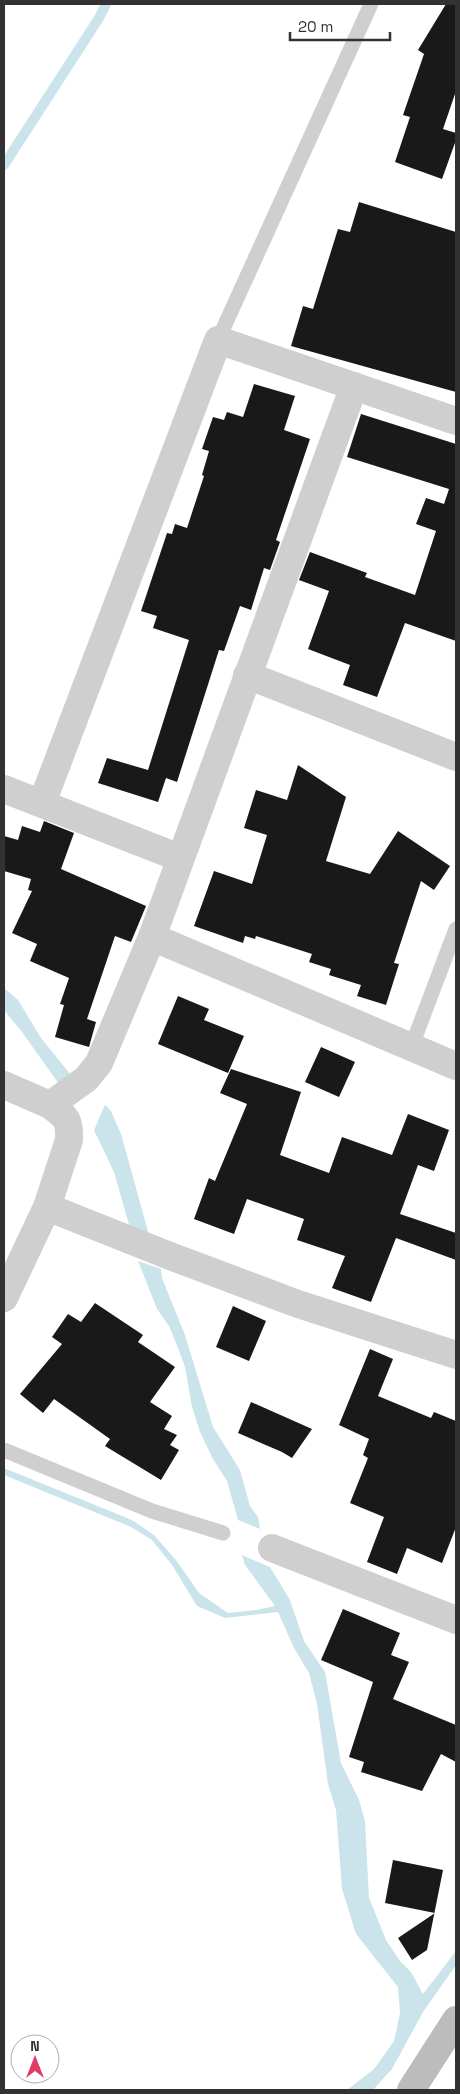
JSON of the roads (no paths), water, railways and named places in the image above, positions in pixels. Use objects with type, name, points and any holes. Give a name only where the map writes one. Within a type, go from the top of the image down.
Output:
[{"type":"street","points":[[42,803],[218,340],[456,421]]},
{"type":"street","points":[[54,1102],[86,1079],[99,1063],[152,937],[354,386]]},
{"type":"street","points":[[247,675],[456,757]]},
{"type":"street","points":[[4,790],[42,803],[180,858]]},
{"type":"street","points":[[152,937],[456,1066]]},
{"type":"street","points":[[4,1085],[54,1102],[67,1117],[70,1129],[69,1140],[47,1207],[4,1298]]},
{"type":"street","points":[[47,1207],[298,1304],[456,1355]]},
{"type":"street","points":[[272,1548],[456,1620]]},
{"type":"street","points":[[411,2090],[456,2020]]},
{"type":"lane","points":[[218,340],[371,4]]},
{"type":"lane","points":[[411,1048],[456,929]]},
{"type":"lane","points":[[4,1450],[152,1511],[223,1533]]},
{"type":"water","points":[[4,988],[18,1000],[41,1038],[71,1075],[59,1084],[4,1010]]},
{"type":"water","points":[[91,1090],[111,1111],[121,1134],[149,1235],[130,1228],[114,1172],[92,1126]]},
{"type":"water","points":[[138,1261],[161,1269],[162,1278],[185,1335],[213,1427],[240,1470],[250,1506],[258,1517],[260,1529],[238,1520],[227,1481],[213,1459],[200,1432],[192,1407],[185,1367],[178,1348],[169,1326],[157,1309]]},
{"type":"water","points":[[4,1468],[132,1520],[154,1535],[176,1560],[199,1593],[228,1613],[275,1606],[245,1565],[242,1555],[270,1567],[290,1600],[304,1641],[325,1672],[341,1763],[359,1800],[365,1821],[369,1898],[386,1940],[400,1961],[411,1972],[423,1994],[456,1951],[456,1965],[423,2012],[392,2069],[373,2090],[347,2090],[374,2069],[394,2041],[400,2013],[398,1987],[356,1934],[342,1889],[336,1810],[328,1784],[317,1704],[309,1673],[294,1648],[278,1612],[225,1618],[197,1606],[172,1565],[152,1540],[131,1527],[4,1475]]},
{"type":"waterway","points":[[4,165],[99,18],[106,4]]}]
